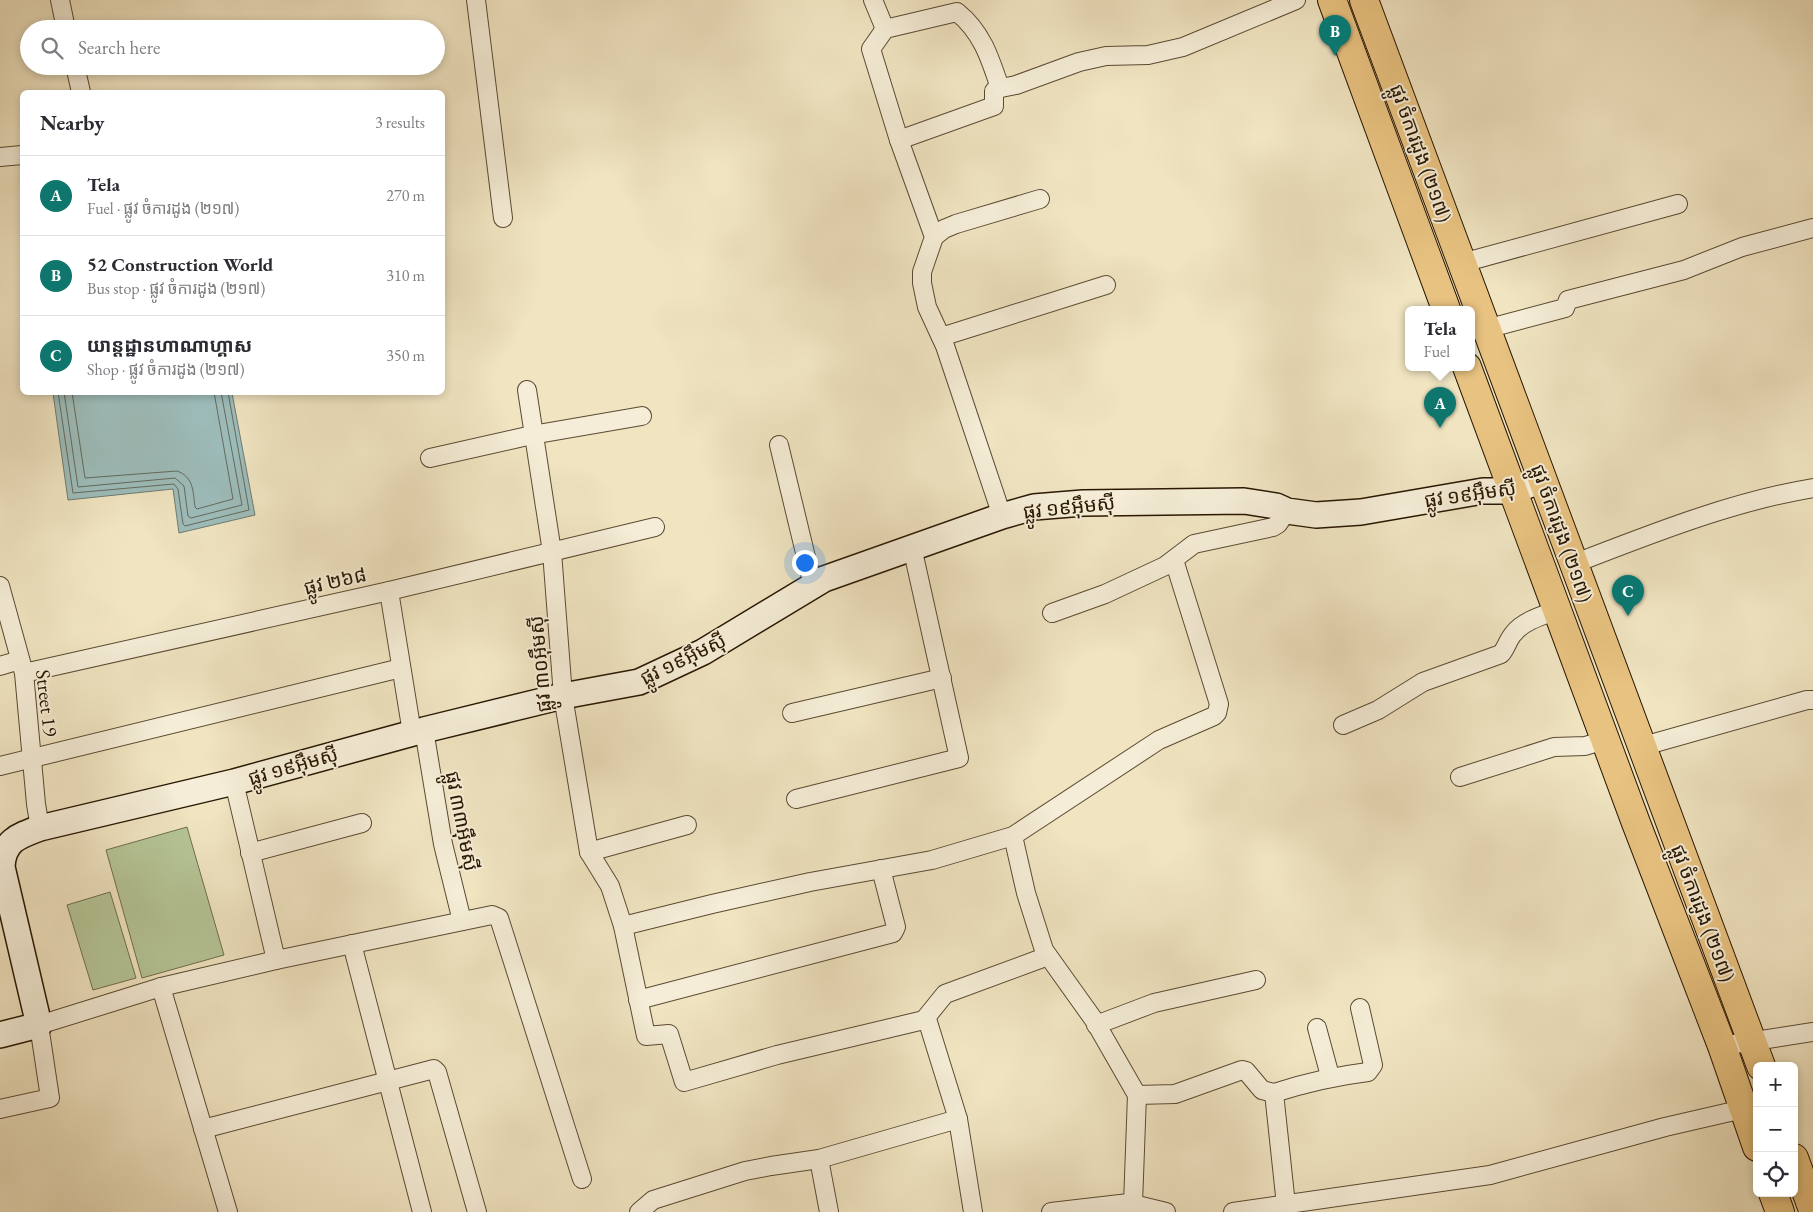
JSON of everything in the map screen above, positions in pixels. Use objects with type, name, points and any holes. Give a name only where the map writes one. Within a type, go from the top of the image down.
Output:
[{"type":"main road","name":"ផ្លូវ ចំការដូង (២១៧)","points":[[1332,0],[1445,306]]},
{"type":"main road","name":"ផ្លូវ ចំការដូង (២១៧)","points":[[1364,0],[1640,747],[1756,1054]]},
{"type":"main road","name":"ផ្លូវ ចំការដូង (២១៧)","points":[[1468,371],[1605,740],[1722,1046],[1753,1136]]},
{"type":"main road","points":[[1798,1169],[1813,1210]]},
{"type":"main road","points":[[1774,1197],[1780,1212]]},
{"type":"street","points":[[60,0],[64,20]]},
{"type":"street","points":[[476,0],[503,218]]},
{"type":"street","points":[[872,0],[885,29]]},
{"type":"street","points":[[899,140],[994,106],[994,91],[1000,88],[1106,56],[1148,55],[1183,47],[1296,0]]},
{"type":"street","points":[[934,237],[899,140],[871,51],[885,29],[954,6],[970,22],[984,43],[1000,88]]},
{"type":"street","points":[[77,75],[81,90]]},
{"type":"street","points":[[0,157],[20,155]]},
{"type":"street","points":[[1002,516],[941,337],[927,307],[922,283],[925,260],[934,237],[944,229],[1040,199]]},
{"type":"street","points":[[1462,263],[1678,204]]},
{"type":"street","points":[[1486,329],[1566,308],[1568,300],[1684,270],[1742,247],[1813,228]]},
{"type":"street","points":[[941,337],[1106,285]]},
{"type":"street","name":"ផ្លូវ ៣០អ៊ឹមស៊ី","points":[[527,390],[532,435],[552,552],[563,696],[589,852],[610,886],[623,926],[646,1036],[669,1034],[684,1082],[777,1054],[927,1018]]},
{"type":"street","points":[[430,458],[532,435],[642,416]]},
{"type":"street","points":[[779,445],[813,586]]},
{"type":"street","name":"ផ្លូវ ១៩អ៊ឹមស៊ី","points":[[39,1025],[2,867],[3,855],[10,842],[20,835],[40,828],[234,782],[418,731],[563,696],[639,682],[703,652],[824,579],[1002,516],[1034,507],[1059,504],[1244,501],[1276,506],[1287,511],[1316,515],[1361,512],[1484,490],[1513,491],[1542,480]]},
{"type":"street","points":[[1573,564],[1699,517],[1744,503],[1813,488]]},
{"type":"street","points":[[1052,613],[1105,594],[1174,560],[1194,544],[1274,527],[1287,511]]},
{"type":"street","name":"ផ្លូវ ២៦៨","points":[[0,666],[22,667],[389,591],[655,527]]},
{"type":"street","points":[[796,799],[959,758],[912,547]]},
{"type":"street","points":[[623,926],[720,902],[932,860],[1013,836],[1159,740],[1217,713],[1219,704],[1174,560]]},
{"type":"street","name":"Street 19","points":[[0,586],[22,667],[40,828]]},
{"type":"street","name":"ផ្លូវ ៣៣អ៊ឹមស៊ី","points":[[389,591],[401,668],[418,731],[462,920]]},
{"type":"street","points":[[1343,725],[1378,710],[1422,682],[1501,654],[1507,648],[1514,632],[1538,617],[1557,610]]},
{"type":"street","points":[[0,766],[401,668]]},
{"type":"street","points":[[792,713],[942,678]]},
{"type":"street","points":[[1640,747],[1806,700],[1813,700]]},
{"type":"street","points":[[1460,777],[1554,747],[1585,746],[1605,740]]},
{"type":"street","points":[[234,782],[276,960]]},
{"type":"street","points":[[250,853],[362,823]]},
{"type":"street","points":[[589,852],[687,824]]},
{"type":"street","points":[[1013,836],[1026,893],[1048,956],[1096,1025],[1137,1096],[1132,1204]]},
{"type":"street","points":[[638,1000],[893,933],[896,927],[881,869]]},
{"type":"street","points":[[0,1036],[161,987],[276,960],[492,915],[499,918],[582,1179]]},
{"type":"street","points":[[352,944],[422,1212]]},
{"type":"street","points":[[973,1212],[958,1119],[927,1018],[945,994],[1048,956]]},
{"type":"street","points":[[1096,1025],[1154,1003],[1256,980]]},
{"type":"street","points":[[161,987],[228,1212]]},
{"type":"street","points":[[1137,1096],[1175,1094],[1244,1070],[1262,1090],[1274,1093],[1330,1076],[1368,1072],[1372,1068],[1360,1008]]},
{"type":"street","points":[[0,1109],[50,1098],[39,1025]]},
{"type":"street","points":[[1317,1028],[1330,1076]]},
{"type":"street","points":[[1722,1046],[1756,1054],[1813,1032]]},
{"type":"street","points":[[203,1129],[436,1070],[477,1212]]},
{"type":"street","points":[[1274,1093],[1286,1205]]},
{"type":"street","points":[[1233,1212],[1490,1175],[1743,1108]]},
{"type":"street","points":[[647,1209],[745,1172],[771,1166],[819,1160],[958,1119]]},
{"type":"street","points":[[819,1160],[829,1212]]},
{"type":"street","points":[[1051,1212],[1132,1204],[1166,1212]]},
{"type":"green space","points":[[187,827],[224,955],[142,978],[106,850]]},
{"type":"green space","points":[[110,892],[136,978],[93,990],[67,905]]},
{"type":"water","points":[[53,395],[232,395],[255,515],[179,533],[173,489],[68,500]]},
{"type":"place","name":"52 Construction World","points":[[1335,56]]},
{"type":"place","name":"Tela","points":[[1440,428]]},
{"type":"place","name":"យាន្ដដ្ឋានហាណាហ្គាស","points":[[1628,616]]}]
